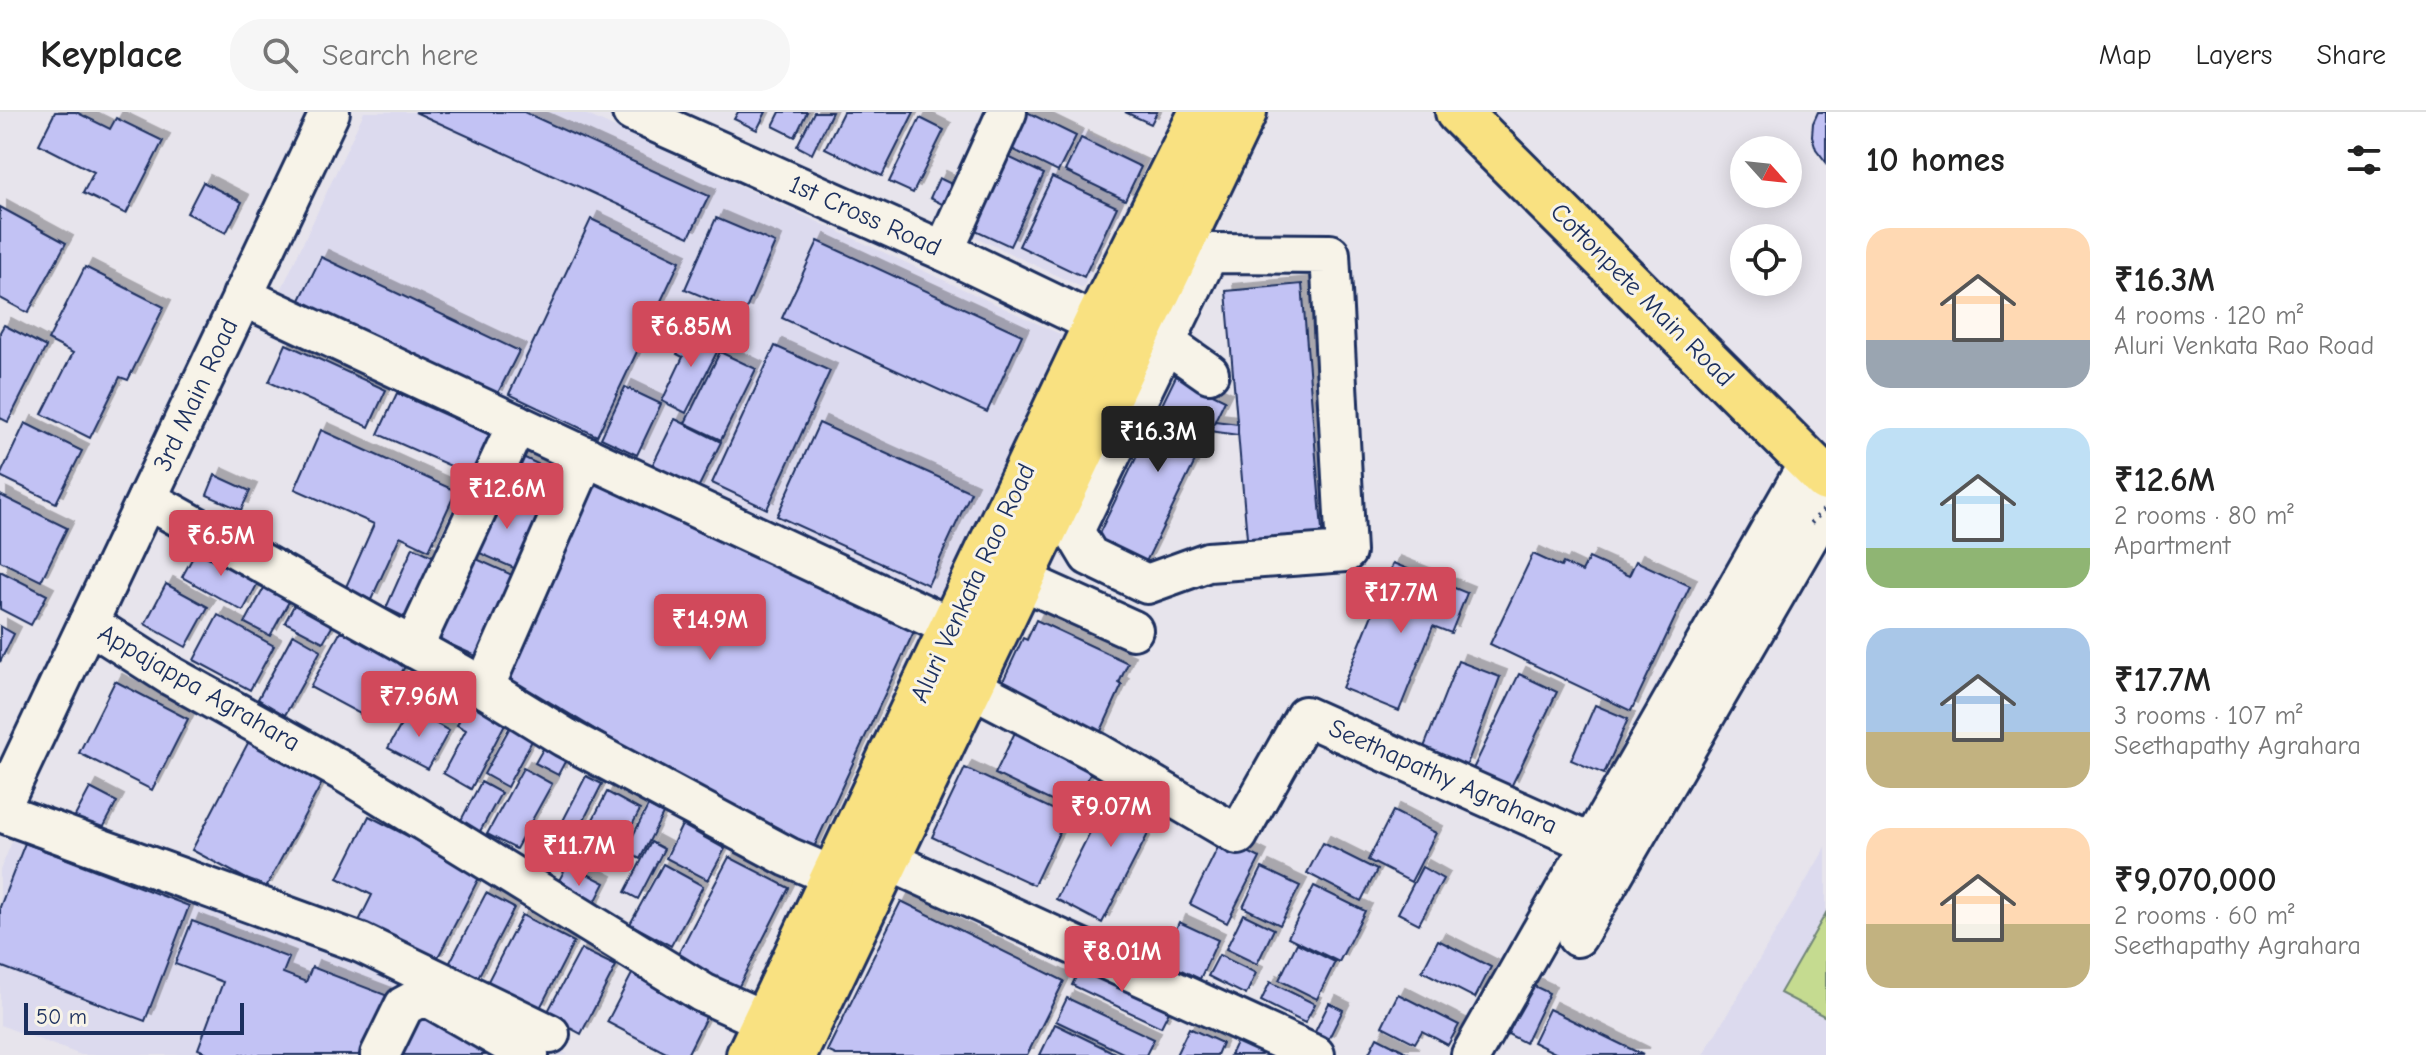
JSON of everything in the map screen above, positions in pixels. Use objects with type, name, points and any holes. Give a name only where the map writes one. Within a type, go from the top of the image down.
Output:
[{"type":"main road","name":"Aluri Venkata Rao Road","points":[[757,1038],[1096,324],[1202,112]]},
{"type":"main road","name":"Aluri Venkata Rao Road","points":[[794,1055],[1022,580],[1152,339],[1244,112]]},
{"type":"main road","name":"Cottonpete Main Road","points":[[1458,112],[1818,470]]},
{"type":"street","name":"3rd Main Road","points":[[0,810],[330,112]]},
{"type":"street","name":"1st Cross Road","points":[[632,112],[944,251],[1096,324],[1152,339],[1209,373]]},
{"type":"street","points":[[944,251],[1007,112]]},
{"type":"street","points":[[1209,253],[1330,254],[1346,552],[1208,562],[1147,584],[1089,556],[1074,531],[1152,339],[1209,253]]},
{"type":"street","points":[[242,296],[991,645]]},
{"type":"street","points":[[413,648],[517,424]]},
{"type":"street","points":[[484,688],[586,456]]},
{"type":"street","points":[[1471,1055],[1590,843],[1818,470]]},
{"type":"street","points":[[147,499],[484,688],[564,737],[788,857],[835,877]]},
{"type":"street","points":[[1577,937],[1821,512]]},
{"type":"street","points":[[1022,580],[1133,630]]},
{"type":"street","name":"Appajappa Agrahara","points":[[88,623],[171,676],[344,772],[703,993],[757,1038]]},
{"type":"street","name":"Seethapathy Agrahara","points":[[971,687],[1096,752],[1238,835],[1305,716],[1590,843]]},
{"type":"street","points":[[0,810],[361,943],[539,1045]]},
{"type":"street","points":[[887,860],[1315,1055]]},
{"type":"street","points":[[380,1055],[404,1006],[417,999],[431,999],[539,1045]]},
{"type":"shaded area","points":[[364,112],[581,112],[1062,335],[937,605],[277,299]]},
{"type":"shaded area","points":[[1081,130],[1144,159],[1083,288],[961,230],[1000,147],[1060,175]]},
{"type":"shaded area","points":[[18,828],[362,946],[568,1055],[81,1055],[0,1025],[0,870]]},
{"type":"shaded area","points":[[1826,847],[1826,1055],[1703,1055]]},
{"type":"green space","points":[[1826,913],[1826,1017],[1780,993]]},
{"type":"building","points":[[55,112],[76,112],[110,129],[116,118],[163,141],[126,214],[83,193],[94,172],[39,144]]},
{"type":"building","points":[[415,112],[524,112],[709,196],[689,237]]},
{"type":"building","points":[[738,112],[766,112],[757,130],[734,119]]},
{"type":"building","points":[[780,112],[807,112],[795,137],[773,126]]},
{"type":"building","points":[[814,112],[832,112],[812,154],[797,146]]},
{"type":"building","points":[[843,112],[914,112],[882,176],[825,148]]},
{"type":"building","points":[[1020,112],[1027,112],[1076,136],[1058,172],[1004,145]]},
{"type":"building","points":[[1125,112],[1157,112],[1151,124]]},
{"type":"building","points":[[1818,112],[1826,112],[1826,162],[1816,149],[1812,136]]},
{"type":"building","points":[[920,118],[944,130],[913,193],[889,182]]},
{"type":"building","points":[[1081,138],[1141,167],[1125,200],[1065,171]]},
{"type":"building","points":[[1004,155],[1044,174],[1010,246],[969,227]]},
{"type":"building","points":[[1052,177],[1117,207],[1084,277],[1019,246]]},
{"type":"building","points":[[939,178],[960,188],[950,208],[930,198]]},
{"type":"building","points":[[203,182],[242,202],[226,233],[187,213]]},
{"type":"building","points":[[0,207],[66,243],[28,313],[0,298]]},
{"type":"building","points":[[716,218],[775,243],[744,314],[685,289]]},
{"type":"building","points":[[591,219],[680,261],[597,436],[509,394]]},
{"type":"building","points":[[818,241],[1022,335],[987,412],[782,318]]},
{"type":"building","points":[[321,257],[519,351],[496,397],[299,302]]},
{"type":"building","points":[[85,267],[164,307],[128,380],[120,377],[90,438],[42,414],[73,353],[48,340]]},
{"type":"building","points":[[1302,284],[1323,543],[1248,550],[1226,291]]},
{"type":"building","points":[[4,325],[46,347],[8,422],[0,418],[0,332]]},
{"type":"building","points":[[691,327],[722,342],[686,413],[662,401],[683,357],[677,354]]},
{"type":"building","points":[[286,344],[386,390],[369,427],[269,382]]},
{"type":"building","points":[[775,346],[830,371],[767,509],[712,483]]},
{"type":"building","points":[[720,352],[756,369],[721,440],[685,423]]},
{"type":"building","points":[[1176,376],[1225,400],[1141,572],[1092,548]]},
{"type":"building","points":[[625,387],[661,404],[637,455],[601,438]]},
{"type":"building","points":[[397,393],[490,435],[471,475],[378,434]]},
{"type":"building","points":[[675,419],[721,442],[696,492],[650,470]]},
{"type":"building","points":[[1215,421],[1238,424],[1238,435],[1210,431]]},
{"type":"building","points":[[25,423],[82,451],[56,503],[0,476]]},
{"type":"building","points":[[819,423],[971,492],[928,585],[777,516]]},
{"type":"building","points":[[321,430],[456,491],[429,550],[400,536],[371,600],[345,589],[374,524],[295,489]]},
{"type":"building","points":[[512,452],[570,479],[555,512],[496,486]]},
{"type":"building","points":[[215,475],[250,491],[241,510],[207,495]]},
{"type":"building","points":[[596,479],[916,627],[809,858],[503,674]]},
{"type":"building","points":[[489,490],[551,517],[525,573],[464,546]]},
{"type":"building","points":[[0,495],[67,528],[41,581],[0,561]]},
{"type":"building","points":[[199,546],[260,579],[243,611],[182,577]]},
{"type":"building","points":[[413,547],[441,560],[413,621],[386,608]]},
{"type":"building","points":[[461,552],[521,579],[485,660],[425,633]]},
{"type":"building","points":[[1533,554],[1561,567],[1563,563],[1582,572],[1589,558],[1629,576],[1636,561],[1690,586],[1631,711],[1490,644]]},
{"type":"building","points":[[1393,563],[1467,593],[1451,633],[1433,626],[1399,711],[1342,688]]},
{"type":"building","points":[[0,571],[47,595],[31,625],[0,609]]},
{"type":"building","points":[[271,575],[296,589],[270,636],[245,623]]},
{"type":"building","points":[[166,584],[208,607],[186,647],[145,624]]},
{"type":"building","points":[[297,600],[336,620],[323,642],[285,622]]},
{"type":"building","points":[[218,615],[274,646],[250,690],[194,660]]},
{"type":"building","points":[[1036,620],[1128,663],[1119,683],[1122,685],[1096,742],[996,696],[1023,638],[1027,640]]},
{"type":"building","points":[[346,622],[410,657],[375,722],[310,687]]},
{"type":"building","points":[[0,626],[14,634],[0,662]]},
{"type":"building","points":[[293,634],[321,650],[285,715],[258,699]]},
{"type":"building","points":[[1458,661],[1500,677],[1466,767],[1423,750]]},
{"type":"building","points":[[422,672],[466,696],[454,720],[409,695]]},
{"type":"building","points":[[1519,674],[1557,692],[1511,787],[1473,769]]},
{"type":"building","points":[[115,681],[188,719],[152,790],[79,753]]},
{"type":"building","points":[[469,701],[506,722],[471,789],[443,773],[466,730],[457,725]]},
{"type":"building","points":[[1595,705],[1628,719],[1604,774],[1571,760]]},
{"type":"building","points":[[410,709],[449,731],[428,769],[388,748]]},
{"type":"building","points":[[1018,726],[1096,762],[1072,811],[995,774]]},
{"type":"building","points":[[510,727],[533,739],[507,787],[484,774]]},
{"type":"building","points":[[249,741],[323,781],[265,889],[192,850]]},
{"type":"building","points":[[547,742],[569,754],[558,775],[535,763]]},
{"type":"building","points":[[523,768],[552,784],[516,849],[487,834]]},
{"type":"building","points":[[965,768],[1067,816],[1034,885],[932,837]]},
{"type":"building","points":[[1119,775],[1166,799],[1102,923],[1056,899]]},
{"type":"building","points":[[586,776],[602,784],[567,853],[551,844]]},
{"type":"building","points":[[481,782],[501,793],[478,835],[459,824]]},
{"type":"building","points":[[90,788],[117,802],[101,832],[74,818]]},
{"type":"building","points":[[607,792],[640,810],[620,848],[587,831]]},
{"type":"building","points":[[648,806],[663,814],[640,859],[625,851]]},
{"type":"building","points":[[1393,811],[1436,833],[1411,882],[1368,860]]},
{"type":"building","points":[[369,816],[481,874],[436,961],[359,921],[372,895],[338,878]]},
{"type":"building","points":[[682,825],[725,849],[708,880],[666,858]]},
{"type":"building","points":[[1222,839],[1260,858],[1227,923],[1190,904]]},
{"type":"building","points":[[651,842],[664,849],[638,899],[625,892]]},
{"type":"building","points":[[25,843],[189,906],[145,1021],[0,966],[0,907]]},
{"type":"building","points":[[1323,843],[1377,870],[1361,901],[1307,873]]},
{"type":"building","points":[[729,857],[789,888],[736,992],[675,960]]},
{"type":"building","points":[[568,864],[605,883],[590,912],[552,893]]},
{"type":"building","points":[[663,864],[703,886],[671,946],[630,924]]},
{"type":"building","points":[[1422,867],[1443,879],[1419,924],[1398,913]]},
{"type":"building","points":[[1262,868],[1300,886],[1280,925],[1243,907]]},
{"type":"building","points":[[1314,886],[1365,911],[1339,962],[1288,937]]},
{"type":"building","points":[[486,893],[514,908],[476,981],[448,966]]},
{"type":"building","points":[[901,901],[1064,981],[1027,1055],[836,1055],[827,1051]]},
{"type":"building","points":[[1243,914],[1274,929],[1257,964],[1226,949]]},
{"type":"building","points":[[522,915],[574,942],[539,1010],[487,983]]},
{"type":"building","points":[[192,921],[289,958],[283,973],[306,982],[312,967],[388,996],[366,1055],[212,1055],[198,1049],[223,982],[175,964]]},
{"type":"building","points":[[1179,922],[1218,940],[1200,979],[1162,961]]},
{"type":"building","points":[[1438,940],[1491,967],[1475,998],[1422,971]]},
{"type":"building","points":[[1297,943],[1335,962],[1317,999],[1279,980]]},
{"type":"building","points":[[581,949],[616,966],[581,1034],[546,1015]]},
{"type":"building","points":[[1219,955],[1256,973],[1246,995],[1208,976]]},
{"type":"building","points":[[1084,960],[1173,1003],[1161,1027],[1072,985]]},
{"type":"building","points":[[634,970],[710,1009],[687,1055],[670,1055],[607,1022]]},
{"type":"building","points":[[1270,982],[1315,1004],[1305,1023],[1261,1001]]},
{"type":"building","points":[[1532,985],[1549,993],[1525,1043],[1508,1034]]},
{"type":"building","points":[[1398,994],[1459,1025],[1448,1045],[1422,1031],[1415,1043],[1382,1026]]},
{"type":"building","points":[[1067,998],[1154,1039],[1146,1055],[1127,1055],[1056,1021]]},
{"type":"building","points":[[1329,1003],[1343,1010],[1327,1042],[1313,1036]]},
{"type":"building","points":[[1549,1009],[1643,1055],[1559,1055],[1533,1042]]},
{"type":"building","points":[[414,1012],[498,1055],[392,1055]]},
{"type":"building","points":[[1055,1024],[1119,1055],[1040,1055]]},
{"type":"building","points":[[1189,1028],[1222,1043],[1217,1055],[1176,1055]]},
{"type":"building","points":[[1240,1034],[1266,1046],[1261,1055],[1230,1055]]},
{"type":"building","points":[[1377,1037],[1412,1055],[1368,1055]]}]
